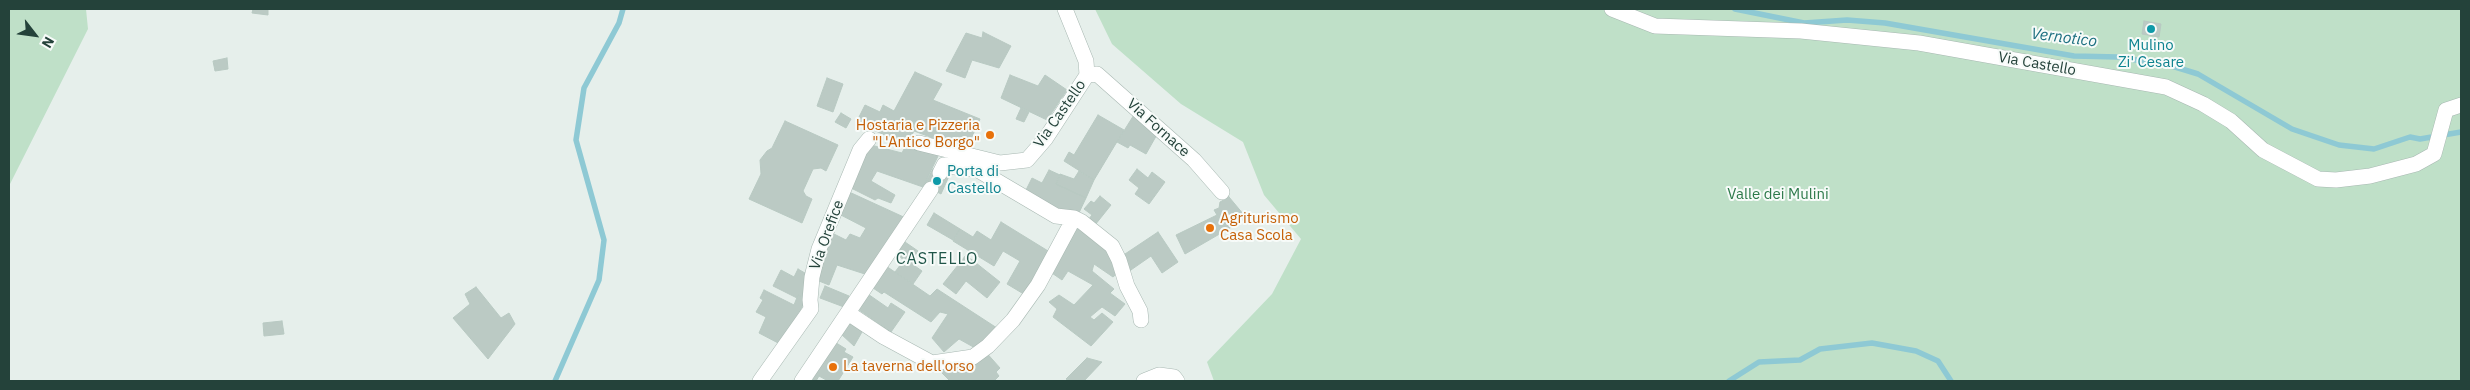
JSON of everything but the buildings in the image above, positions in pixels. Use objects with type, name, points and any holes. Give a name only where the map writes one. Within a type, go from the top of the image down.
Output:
[{"type":"street","name":"Via Castello","points":[[988,160],[1000,162],[1027,160],[1046,138],[1087,75],[1086,61],[1065,9]]},
{"type":"street","name":"Via Castello","points":[[1612,9],[1655,26],[1801,31],[1920,43],[2166,87],[2203,104],[2231,121],[2263,150],[2318,179],[2336,180],[2370,176],[2416,164],[2435,149],[2441,121],[2446,110],[2461,105]]},
{"type":"street","name":"Via Fornace","points":[[1087,75],[1097,74],[1194,160],[1222,192]]},
{"type":"street","name":"Via Orefice","points":[[760,381],[811,309],[812,277],[819,249],[860,150],[870,139]]},
{"type":"street","points":[[919,143],[988,160]]},
{"type":"street","points":[[940,173],[944,165],[967,169],[988,160]]},
{"type":"street","points":[[973,166],[1056,216],[1074,218],[1112,246],[1119,260],[1127,286],[1135,299],[1141,320]]},
{"type":"street","points":[[802,381],[931,189]]},
{"type":"street","points":[[848,313],[884,337],[932,363],[973,357],[988,346],[1013,320],[1038,285],[1074,218]]},
{"type":"street","points":[[1144,381],[1159,375],[1174,378],[1177,381]]},
{"type":"green space","points":[[9,9],[86,9],[88,29],[9,186]]},
{"type":"green space","name":"Valle dei Mulini","points":[[1095,9],[2461,9],[2461,381],[1214,381],[1207,362],[1272,294],[1301,239],[1264,195],[1243,142],[1181,104],[1112,44]]},
{"type":"waterway","points":[[555,381],[599,280],[604,240],[576,140],[584,88],[619,23],[623,9]]},
{"type":"waterway","name":"Vernotico","points":[[1735,9],[1804,23],[1847,20],[1885,23],[2074,56],[2118,57],[2172,66],[2198,74],[2292,129],[2339,145],[2374,149],[2410,137],[2420,139],[2461,132]]},
{"type":"waterway","points":[[1729,381],[1759,362],[1800,360],[1820,349],[1872,343],[1916,351],[1938,361],[1951,381]]},
{"type":"place","name":"Mulino Zi' Cesare","points":[[2151,29]]},
{"type":"place","name":"Hostaria e Pizzeria \"L'Antico Borgo\"","points":[[990,135]]},
{"type":"place","name":"Porta di Castello","points":[[937,181]]},
{"type":"place","name":"Agriturismo Casa Scola","points":[[1210,228]]},
{"type":"place","name":"La taverna dell'orso","points":[[833,367]]},
{"type":"district","name":"CASTELLO","points":[[937,259]]}]
